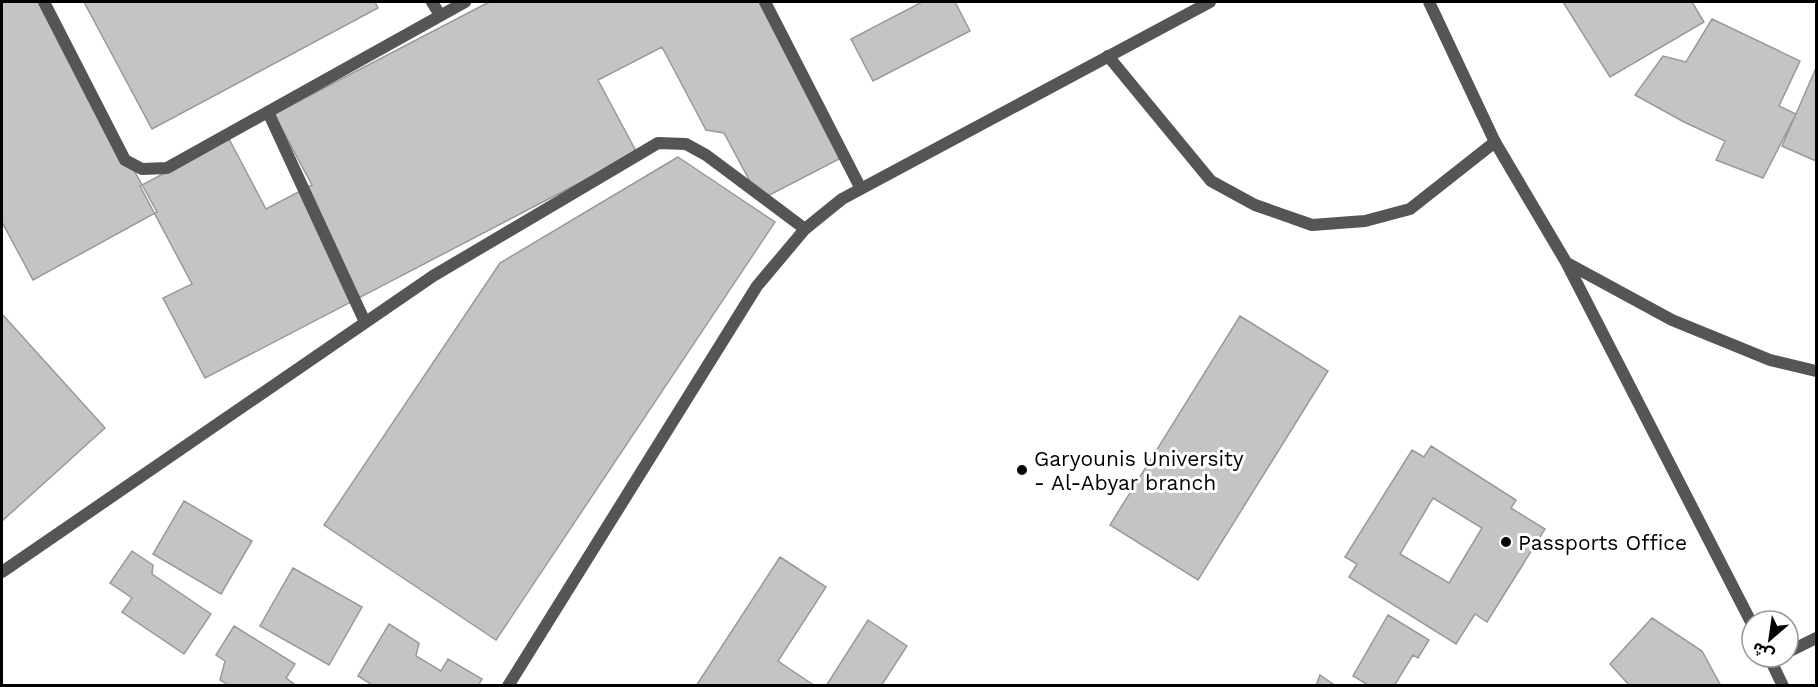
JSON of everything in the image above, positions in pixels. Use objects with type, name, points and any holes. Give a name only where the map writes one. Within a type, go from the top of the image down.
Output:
[{"type":"street","points":[[44,2],[125,160],[142,169],[167,168],[465,2]]},
{"type":"street","points":[[432,2],[440,15]]},
{"type":"street","points":[[765,2],[861,189]]},
{"type":"street","points":[[508,686],[757,286],[804,229],[842,199],[1210,2]]},
{"type":"street","points":[[1429,2],[1495,142],[1566,262],[1744,609]]},
{"type":"street","points":[[1108,56],[1211,182],[1255,206],[1312,225],[1365,221],[1410,209],[1495,142]]},
{"type":"street","points":[[268,112],[365,322]]},
{"type":"street","points":[[2,572],[434,276],[658,143],[686,144],[706,155],[804,229]]},
{"type":"street","points":[[1566,262],[1672,320],[1770,360],[1816,371]]},
{"type":"street","points":[[1800,646],[1816,638]]},
{"type":"street","points":[[1777,669],[1784,686]]},
{"type":"building","points":[[2,2],[41,2],[157,212],[33,280],[2,222]]},
{"type":"building","points":[[84,2],[375,2],[378,8],[152,129]]},
{"type":"building","points":[[489,2],[764,2],[845,156],[760,200],[724,133],[706,130],[662,47],[598,80],[637,153],[205,378],[163,298],[192,284],[140,186],[229,139],[266,209],[312,185],[274,114]]},
{"type":"building","points":[[922,2],[955,2],[970,31],[873,81],[851,39]]},
{"type":"building","points":[[1563,2],[1692,2],[1704,22],[1610,77]]},
{"type":"building","points":[[1712,19],[1800,61],[1779,106],[1796,114],[1763,178],[1716,160],[1725,141],[1635,95],[1663,56],[1686,62]]},
{"type":"building","points":[[1816,68],[1816,161],[1782,146]]},
{"type":"building","points":[[678,157],[775,222],[496,640],[324,525],[500,263]]},
{"type":"building","points":[[2,314],[105,428],[2,521]]},
{"type":"building","points":[[1240,316],[1328,371],[1198,580],[1110,525]]},
{"type":"building","name":"Passports Office","points":[[1431,446],[1516,500],[1511,508],[1545,529],[1487,622],[1475,614],[1456,644],[1349,577],[1357,564],[1345,557],[1412,450],[1424,457]],"holes":[[[1433,498],[1482,528],[1449,583],[1400,554]]]},
{"type":"building","points":[[184,501],[252,541],[221,594],[153,554]]},
{"type":"building","points":[[132,551],[153,565],[152,574],[211,614],[184,654],[122,612],[132,598],[110,583]]},
{"type":"building","points":[[780,557],[826,587],[778,661],[815,686],[696,686]]},
{"type":"building","points":[[293,568],[362,607],[329,665],[260,626]]},
{"type":"building","points":[[1388,615],[1429,640],[1418,658],[1413,655],[1394,686],[1370,686],[1353,676]]},
{"type":"building","points":[[1652,618],[1702,651],[1721,686],[1630,686],[1610,664]]},
{"type":"building","points":[[868,620],[907,646],[881,686],[826,686]]},
{"type":"building","points":[[389,624],[419,643],[416,656],[441,671],[448,659],[482,679],[478,686],[374,686],[358,676]]},
{"type":"building","points":[[234,626],[295,664],[286,678],[297,686],[230,686],[220,680],[225,661],[216,655]]},
{"type":"building","points":[[1320,675],[1336,686],[1316,686]]},
{"type":"place","name":"Garyounis University - Al-Abyar branch","points":[[1022,470]]},
{"type":"place","name":"Passports Office","points":[[1506,542]]}]
